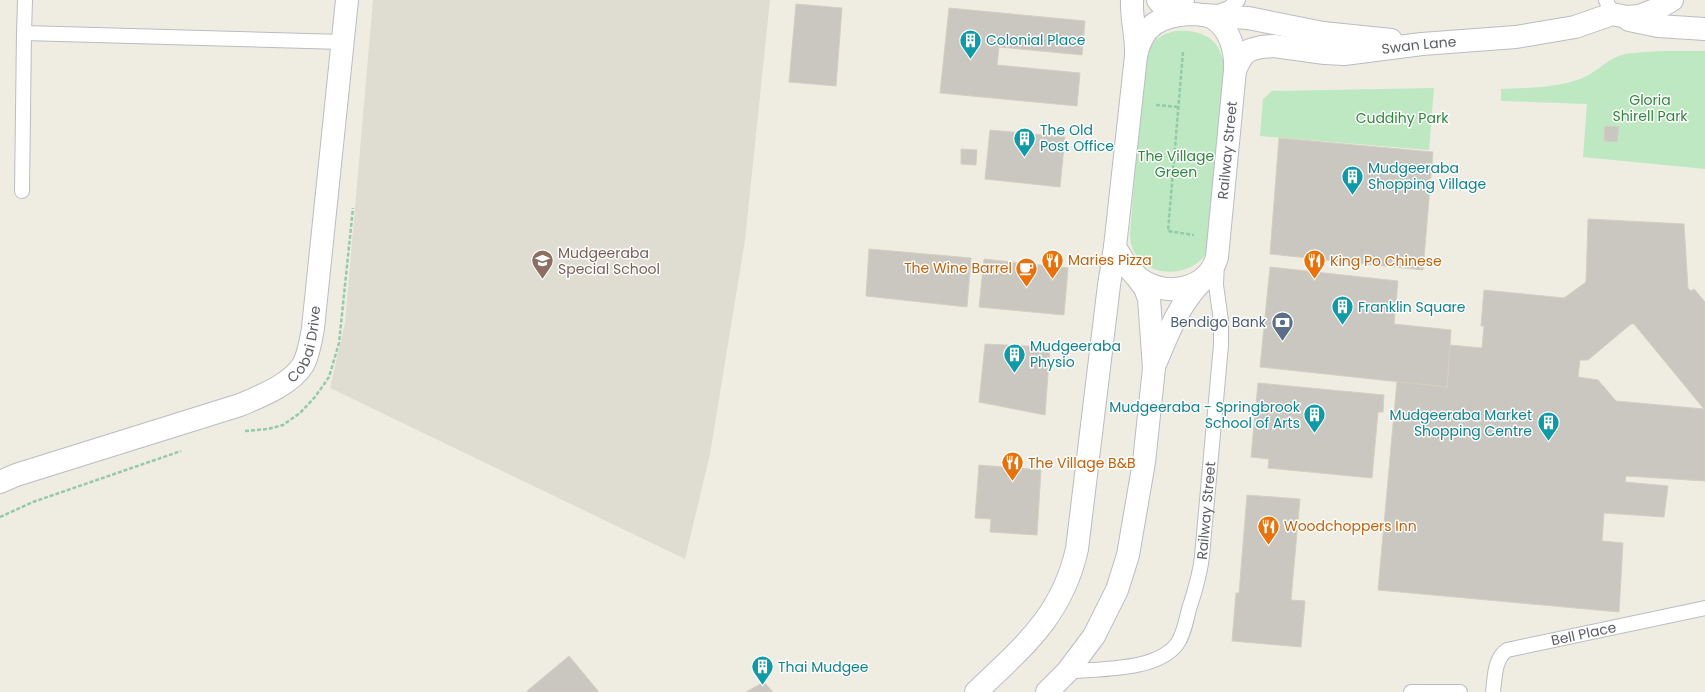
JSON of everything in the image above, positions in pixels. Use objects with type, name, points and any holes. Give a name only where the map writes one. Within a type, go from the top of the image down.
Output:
[{"type":"street","name":"Cobai Drive","points":[[0,482],[16,475],[240,405],[268,393],[289,378],[302,365],[311,340],[347,0]]},
{"type":"street","name":"Railway Street","points":[[976,692],[1033,637],[1056,606],[1072,573],[1077,549],[1109,285],[1115,248],[1136,56],[1137,43],[1132,16],[1132,0]]},
{"type":"street","name":"Swan Lane","points":[[1235,70],[1244,54],[1261,46],[1274,46],[1344,54],[1422,44],[1485,40],[1540,34],[1575,27],[1616,6],[1632,17],[1646,14],[1672,0]]},
{"type":"street","points":[[1616,6],[1658,26],[1705,29]]},
{"type":"street","name":"Railway Street","points":[[1136,56],[1141,38],[1148,29],[1172,8],[1222,8]]},
{"type":"street","name":"Railway Street","points":[[1154,368],[1179,311],[1190,294],[1212,270],[1217,257],[1235,70],[1235,57],[1232,44],[1220,24],[1212,17],[1222,8]]},
{"type":"street","points":[[1222,8],[1254,19],[1323,33],[1422,44]]},
{"type":"street","name":"Railway Street","points":[[1046,692],[1067,672],[1089,644],[1100,626],[1117,590],[1125,567],[1140,488],[1154,368],[1150,299],[1145,288],[1125,264],[1115,248]]},
{"type":"street","name":"Railway Street","points":[[1136,276],[1151,285],[1165,289],[1188,286],[1204,279]]},
{"type":"lane","points":[[22,191],[25,0]]},
{"type":"lane","points":[[24,33],[343,42]]},
{"type":"lane","name":"Railway Street","points":[[1067,672],[1112,669],[1157,658],[1175,646],[1183,632],[1196,589],[1202,556],[1221,345],[1221,321],[1216,285],[1217,257]]},
{"type":"lane","name":"Bell Place","points":[[1493,692],[1498,663],[1501,656],[1507,650],[1705,608]]},
{"type":"lane","points":[[1412,692],[1460,692]]},
{"type":"path","points":[[1182,52],[1179,107],[1168,231],[1195,235]]},
{"type":"path","points":[[1153,105],[1179,107]]},
{"type":"path","points":[[238,432],[268,429],[283,424],[300,413],[315,398],[329,377],[336,355],[341,328],[353,204]]},
{"type":"path","points":[[0,517],[33,502],[187,450]]},
{"type":"shaded area","name":"Mudgeeraba Special School","points":[[373,0],[770,0],[745,240],[710,454],[685,559],[330,388],[345,323]]},
{"type":"green space","name":"The Village Green","points":[[1176,31],[1195,32],[1203,34],[1209,38],[1215,43],[1219,50],[1224,68],[1207,253],[1197,263],[1186,269],[1173,272],[1160,271],[1149,267],[1139,259],[1132,248],[1130,234],[1143,61],[1155,41],[1164,35]]},
{"type":"green space","name":"Gloria Shirell Park","points":[[1655,51],[1705,51],[1705,169],[1583,157],[1587,104],[1501,101],[1501,89],[1539,87],[1568,83],[1583,78],[1612,59],[1625,54]]},
{"type":"green space","name":"Cuddihy Park","points":[[1434,88],[1429,150],[1260,136],[1263,99],[1272,91]]},
{"type":"building","points":[[796,4],[842,8],[836,86],[789,82]]},
{"type":"building","name":"Colonial Place","points":[[949,8],[1085,21],[1082,55],[999,47],[997,65],[1080,73],[1077,106],[940,93]]},
{"type":"building","points":[[1605,126],[1619,127],[1617,142],[1604,141]]},
{"type":"building","name":"The Old Post Office","points":[[990,130],[1065,137],[1060,187],[985,179]]},
{"type":"building","name":"Mudgeeraba Shopping Village","points":[[1279,138],[1433,152],[1423,270],[1270,254]]},
{"type":"building","points":[[961,149],[977,150],[976,165],[961,164]]},
{"type":"building","name":"Mudgeeraba Market Shopping Centre","points":[[1588,219],[1684,224],[1688,288],[1691,291],[1694,289],[1705,302],[1705,481],[1626,476],[1625,482],[1668,486],[1664,517],[1604,513],[1602,541],[1623,543],[1619,612],[1378,590],[1397,381],[1447,387],[1450,345],[1482,348],[1484,326],[1481,326],[1484,290],[1564,298],[1586,282]],"holes":[[[1631,324],[1634,324],[1704,409],[1616,401],[1598,380],[1578,377],[1580,360],[1588,360]]]},
{"type":"building","points":[[869,249],[971,258],[967,307],[866,296]]},
{"type":"building","points":[[984,259],[1068,268],[1064,315],[979,307]]},
{"type":"building","name":"Franklin Square","points":[[1270,267],[1398,281],[1394,324],[1451,330],[1447,387],[1260,367]]},
{"type":"building","name":"Mudgeeraba Physio","points":[[985,344],[1050,347],[1045,415],[979,402]]},
{"type":"building","name":"Mudgeeraba - Springbrook School of Arts","points":[[1258,383],[1384,395],[1383,412],[1378,412],[1372,478],[1268,468],[1269,459],[1251,457]]},
{"type":"building","points":[[979,465],[1041,470],[1037,535],[990,532],[991,519],[975,518]]},
{"type":"building","name":"Woodchoppers Inn","points":[[1247,495],[1300,499],[1291,600],[1305,601],[1301,647],[1232,641],[1236,593],[1239,593]]},
{"type":"building","points":[[569,656],[599,692],[527,691]]},
{"type":"building","name":"Thai Mudgee","points":[[764,682],[773,692],[746,692]]},
{"type":"place","name":"Colonial Place","points":[[971,60]]},
{"type":"place","name":"The Old Post Office","points":[[1025,158]]},
{"type":"place","name":"Mudgeeraba Shopping Village","points":[[1352,196]]},
{"type":"place","name":"Mudgeeraba Special School","points":[[543,280]]},
{"type":"place","name":"Maries Pizza","points":[[1053,280]]},
{"type":"place","name":"King Po Chinese","points":[[1314,280]]},
{"type":"place","name":"The Wine Barrel","points":[[1027,288]]},
{"type":"place","name":"Franklin Square","points":[[1343,326]]},
{"type":"place","name":"Bendigo Bank","points":[[1282,342]]},
{"type":"place","name":"Mudgeeraba Physio","points":[[1015,374]]},
{"type":"place","name":"Mudgeeraba - Springbrook School of Arts","points":[[1315,434]]},
{"type":"place","name":"Mudgeeraba Market Shopping Centre","points":[[1548,442]]},
{"type":"place","name":"The Village B&B","points":[[1012,482]]},
{"type":"place","name":"Woodchoppers Inn","points":[[1269,546]]},
{"type":"place","name":"Thai Mudgee","points":[[762,686]]}]
